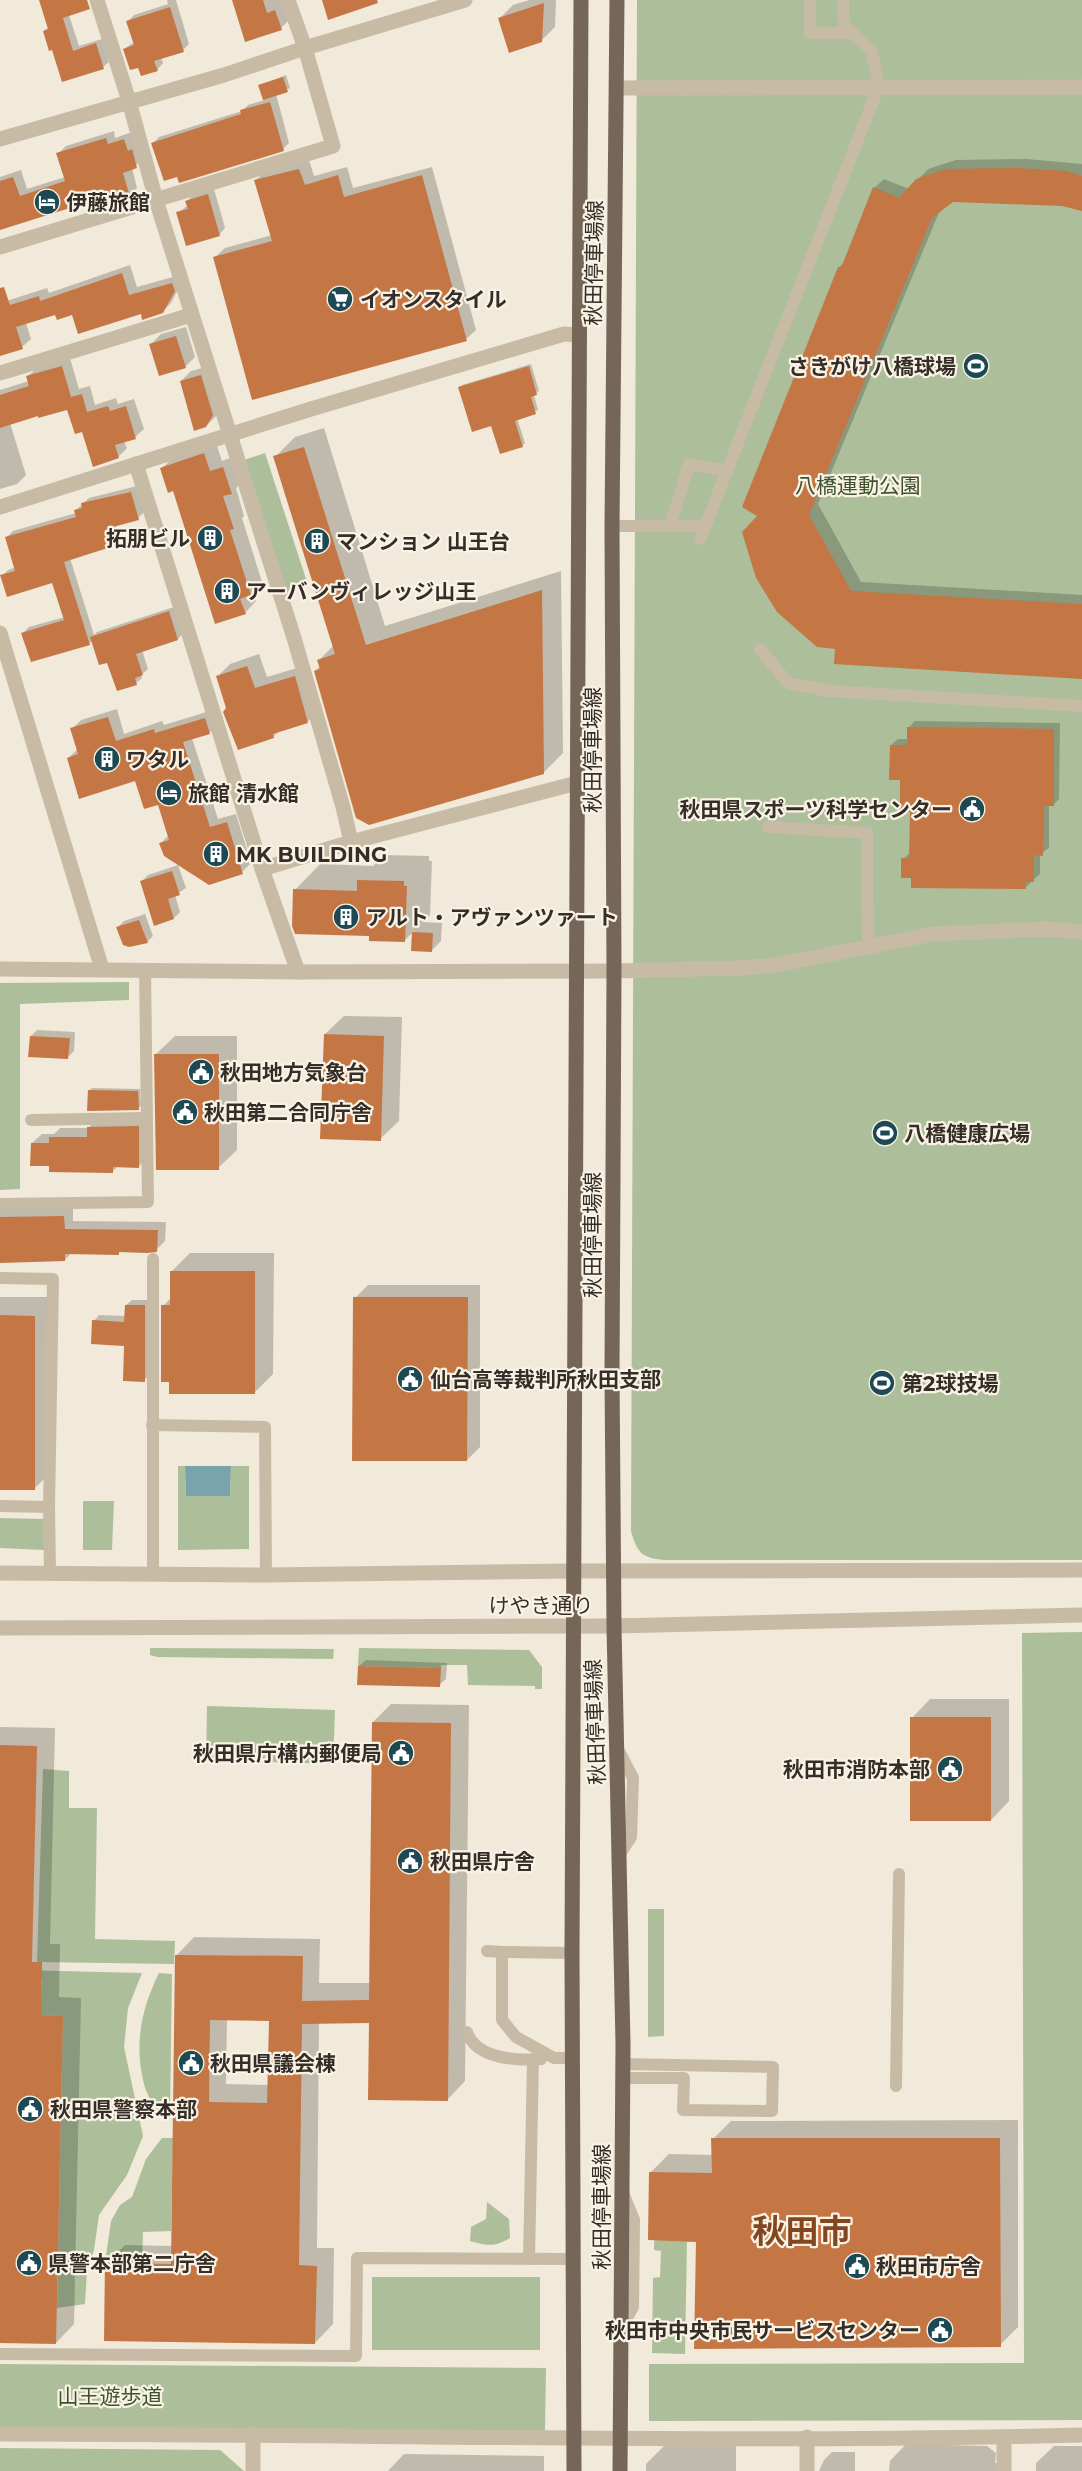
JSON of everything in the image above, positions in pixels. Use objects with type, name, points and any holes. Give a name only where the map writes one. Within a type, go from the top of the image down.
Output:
[{"type":"main road","name":"秋田停車場線","points":[[574,2471],[572,1953],[581,0]]},
{"type":"main road","name":"秋田停車場線","points":[[617,0],[612,526],[613,1572],[623,2071],[620,2471]]},
{"type":"street","points":[[97,0],[191,315],[294,638],[351,842]]},
{"type":"street","points":[[0,247],[333,146],[288,0]]},
{"type":"street","points":[[0,139],[224,75],[304,48],[465,0]]},
{"type":"street","points":[[617,88],[1082,87]]},
{"type":"street","points":[[0,373],[191,315]]},
{"type":"street","points":[[0,507],[228,434],[564,334],[579,335]]},
{"type":"street","points":[[136,464],[262,869],[298,972]]},
{"type":"street","points":[[0,633],[102,969]]},
{"type":"street","points":[[262,869],[351,842],[577,783]]},
{"type":"street","points":[[0,969],[298,972],[614,971],[776,965],[933,934],[1047,929],[1082,932]]},
{"type":"street","name":"けやき通り","points":[[0,1573],[266,1575],[574,1571],[1082,1570]]},
{"type":"street","name":"けやき通り","points":[[0,1628],[614,1626],[1082,1615]]},
{"type":"street","points":[[0,2434],[253,2434],[575,2440],[1082,2435]]},
{"type":"street","points":[[253,2434],[253,2471]]},
{"type":"street","points":[[807,2437],[807,2471]]},
{"type":"street","points":[[1004,2437],[1004,2471]]},
{"type":"lane","points":[[810,0],[810,33],[853,33]]},
{"type":"lane","points":[[700,539],[879,86],[872,52],[844,24],[843,0]]},
{"type":"lane","points":[[670,526],[689,464],[727,471]]},
{"type":"lane","points":[[612,526],[705,526]]},
{"type":"lane","points":[[760,649],[788,683],[829,691],[1082,706]]},
{"type":"lane","points":[[768,827],[867,833],[868,947]]},
{"type":"lane","points":[[0,1204],[148,1202],[145,969]]},
{"type":"lane","points":[[31,1120],[147,1118]]},
{"type":"lane","points":[[153,1259],[153,1574]]},
{"type":"lane","points":[[0,1278],[53,1279],[50,1573]]},
{"type":"lane","points":[[152,1425],[265,1427],[266,1575]]},
{"type":"lane","points":[[0,1506],[49,1507]]},
{"type":"lane","points":[[896,2086],[899,1875]]},
{"type":"lane","points":[[487,1951],[572,1953]]},
{"type":"lane","points":[[502,1952],[502,2020],[516,2037],[554,2058]]},
{"type":"lane","points":[[467,2032],[469,2040],[477,2047],[498,2056],[533,2059],[573,2058]]},
{"type":"lane","points":[[530,2259],[533,2059]]},
{"type":"lane","points":[[773,2067],[772,2111],[683,2110],[684,2078],[623,2071],[773,2067]]},
{"type":"lane","points":[[0,2354],[356,2356],[357,2258],[573,2259]]},
{"type":"green space","name":"八橋運動公園","points":[[637,0],[1082,0],[1082,1560],[664,1560],[650,1558],[641,1553],[631,1531]]},
{"type":"green space","points":[[265,453],[308,585],[287,592],[244,460]]},
{"type":"green space","points":[[129,982],[129,1000],[20,1004],[20,1189],[0,1190],[0,983]]},
{"type":"green space","points":[[178,1466],[185,1466],[186,1496],[230,1496],[231,1466],[249,1466],[249,1549],[178,1550]]},
{"type":"green space","points":[[83,1501],[114,1501],[112,1550],[83,1550]]},
{"type":"green space","points":[[0,1518],[45,1519],[44,1550],[0,1548]]},
{"type":"green space","points":[[1082,1632],[1082,2420],[649,2421],[649,2364],[1024,2363],[1022,1633]]},
{"type":"green space","points":[[150,1648],[334,1649],[333,1659],[157,1657],[150,1655]]},
{"type":"green space","points":[[359,1648],[529,1650],[542,1667],[542,1689],[535,1689],[535,1686],[468,1685],[467,1665],[441,1665],[441,1668],[358,1666]]},
{"type":"green space","points":[[207,1706],[335,1710],[333,1764],[206,1760]]},
{"type":"green space","points":[[43,1769],[69,1771],[69,1808],[97,1808],[95,1939],[175,1941],[174,1964],[37,1962]]},
{"type":"green space","points":[[648,1909],[664,1909],[664,2036],[648,2037]]},
{"type":"green space","points":[[20,1970],[142,1973],[128,2008],[124,2047],[143,2136],[127,2175],[99,2215],[94,2250],[87,2270],[85,2304],[57,2308],[63,2016],[18,2014],[41,1998],[42,1979]]},
{"type":"green space","points":[[159,1973],[172,1974],[170,2114],[156,2110],[146,2091],[141,2070],[141,2027],[148,2000]]},
{"type":"green space","points":[[162,2138],[173,2138],[171,2231],[143,2232],[142,2263],[105,2263],[111,2221],[120,2205],[132,2197],[146,2159]]},
{"type":"green space","points":[[656,2183],[688,2183],[685,2354],[652,2353],[653,2278],[660,2277],[661,2251],[654,2250]]},
{"type":"green space","points":[[487,2202],[509,2219],[510,2238],[500,2243],[486,2245],[470,2241],[471,2227],[486,2219]]},
{"type":"green space","points":[[372,2277],[540,2277],[540,2350],[372,2350]]},
{"type":"green space","name":"山王遊歩道","points":[[0,2364],[546,2368],[545,2431],[0,2427]]},
{"type":"green space","points":[[0,2448],[220,2450],[244,2471],[0,2471]]},
{"type":"water","points":[[185,1466],[231,1466],[230,1496],[186,1496]]},
{"type":"building","points":[[39,0],[87,0],[90,9],[63,18],[73,51],[96,43],[104,69],[62,82],[52,50],[49,51],[43,31],[48,29]]},
{"type":"building","points":[[232,0],[263,0],[267,13],[275,10],[282,30],[245,42]]},
{"type":"building","points":[[322,0],[377,0],[378,3],[328,20]]},
{"type":"building","points":[[544,3],[542,42],[509,53],[498,18]]},
{"type":"building","points":[[170,7],[184,52],[154,61],[158,71],[141,76],[138,68],[130,70],[123,49],[134,45],[126,21]]},
{"type":"building","points":[[283,77],[288,92],[263,100],[258,85]]},
{"type":"building","points":[[270,102],[284,151],[179,183],[177,177],[164,181],[151,143],[241,114],[240,110]]},
{"type":"building","points":[[106,138],[108,144],[124,139],[128,151],[132,149],[137,168],[123,173],[130,197],[94,208],[92,201],[0,230],[0,181],[13,177],[20,196],[65,181],[56,153]]},
{"type":"building","points":[[1016,168],[1067,171],[1082,176],[1082,211],[1062,206],[953,202],[932,218],[809,515],[851,591],[1082,604],[1082,679],[834,664],[835,649],[817,647],[777,612],[756,578],[742,532],[757,516],[742,507],[838,267],[841,268],[873,187],[899,198],[916,179],[945,169]]},
{"type":"building","name":"イオンスタイル","points":[[299,169],[305,185],[338,175],[344,197],[422,175],[467,341],[252,400],[213,257],[272,241],[254,180]]},
{"type":"building","points":[[208,194],[220,236],[186,246],[176,212],[188,209],[185,201]]},
{"type":"building","points":[[122,273],[129,295],[172,283],[175,291],[163,313],[142,320],[141,314],[78,334],[72,315],[57,320],[55,315],[16,327],[23,349],[0,356],[0,288],[4,287],[10,305],[39,296],[40,301]]},
{"type":"building","points":[[176,336],[186,368],[159,376],[149,344]]},
{"type":"building","points":[[62,366],[71,397],[82,394],[87,412],[108,406],[110,411],[126,406],[136,439],[115,445],[119,458],[93,467],[82,432],[75,434],[67,410],[0,428],[0,395],[29,386],[26,376]]},
{"type":"building","points":[[529,366],[537,395],[531,397],[536,414],[515,421],[523,447],[500,454],[491,426],[472,432],[458,387]]},
{"type":"building","points":[[201,375],[213,415],[206,427],[194,431],[180,381]]},
{"type":"building","points":[[304,447],[366,645],[542,590],[544,774],[369,825],[356,818],[314,671],[320,669],[317,660],[335,654],[273,456]]},
{"type":"building","points":[[204,453],[210,471],[223,467],[232,494],[223,496],[234,529],[230,530],[251,595],[240,599],[246,614],[215,624],[173,491],[168,493],[160,468]]},
{"type":"building","points":[[131,492],[139,520],[109,528],[114,546],[64,562],[90,645],[31,662],[21,633],[64,620],[52,583],[7,597],[0,575],[15,571],[5,537],[76,517],[74,510],[82,508],[81,503]]},
{"type":"building","points":[[169,611],[178,640],[136,654],[143,675],[135,678],[137,685],[117,691],[107,663],[99,665],[90,637]]},
{"type":"building","points":[[247,666],[255,688],[295,676],[308,723],[273,734],[274,738],[238,750],[223,712],[226,708],[216,676]]},
{"type":"building","points":[[108,717],[116,741],[154,729],[155,733],[205,718],[210,734],[183,742],[210,827],[227,822],[243,874],[209,885],[164,856],[159,843],[169,840],[158,805],[144,809],[135,781],[79,799],[67,758],[78,754],[70,728]]},
{"type":"building","name":"秋田県スポーツ科学センター","points":[[907,727],[1054,729],[1054,806],[1044,806],[1043,856],[1034,855],[1034,882],[1026,882],[1026,889],[911,888],[911,878],[901,878],[901,858],[909,858],[910,812],[900,812],[900,780],[889,780],[890,745],[907,745]]},
{"type":"building","points":[[172,871],[180,895],[168,899],[174,919],[154,926],[140,881]]},
{"type":"building","name":"アルト・アヴァンツァート","points":[[357,880],[404,881],[404,886],[407,886],[405,942],[369,941],[369,936],[295,934],[292,926],[293,889],[357,891]]},
{"type":"building","points":[[139,920],[148,943],[129,947],[123,945],[116,927]]},
{"type":"building","points":[[412,932],[433,933],[432,952],[411,951]]},
{"type":"building","points":[[324,1034],[384,1036],[381,1141],[320,1139]]},
{"type":"building","points":[[30,1036],[70,1038],[68,1059],[28,1057]]},
{"type":"building","name":"秋田第二合同庁舎","points":[[154,1054],[219,1054],[219,1170],[156,1170]]},
{"type":"building","points":[[88,1090],[138,1091],[139,1110],[87,1111]]},
{"type":"building","points":[[139,1126],[139,1168],[113,1167],[113,1173],[49,1172],[49,1166],[30,1166],[31,1143],[49,1143],[49,1137],[87,1137],[87,1127]]},
{"type":"building","points":[[64,1216],[65,1229],[158,1230],[157,1252],[119,1252],[119,1255],[65,1254],[65,1261],[0,1263],[0,1217]]},
{"type":"building","points":[[170,1271],[255,1271],[255,1394],[169,1394],[169,1382],[161,1382],[161,1305],[170,1305]]},
{"type":"building","name":"仙台高等裁判所秋田支部","points":[[353,1297],[468,1297],[467,1461],[352,1461]]},
{"type":"building","points":[[125,1305],[145,1305],[145,1382],[123,1381],[124,1346],[91,1344],[92,1320],[124,1322]]},
{"type":"building","points":[[0,1315],[35,1316],[35,1490],[0,1490]]},
{"type":"building","points":[[358,1666],[441,1668],[440,1687],[357,1685]]},
{"type":"building","name":"秋田市消防本部","points":[[910,1717],[991,1717],[991,1821],[910,1821]]},
{"type":"building","points":[[372,1722],[451,1723],[448,2101],[368,2100],[369,2023],[302,2024],[299,2265],[317,2266],[315,2344],[104,2341],[105,2263],[171,2264],[175,1955],[303,1956],[302,2001],[369,2000]],"holes":[[[210,2020],[269,2021],[267,2103],[209,2102]]]},
{"type":"building","points":[[0,1745],[37,1746],[32,1962],[42,1962],[41,2015],[63,2016],[56,2344],[0,2343]]},
{"type":"building","name":"秋田市庁舎","points":[[711,2138],[1000,2138],[1001,2347],[694,2349],[696,2242],[648,2240],[649,2172],[712,2173]]},
{"type":"place","name":"伊藤旅館","points":[[47,202]]},
{"type":"place","name":"イオンスタイル","points":[[340,299]]},
{"type":"place","name":"さきがけ八橋球場","points":[[976,366]]},
{"type":"place","name":"拓朋ビル","points":[[210,538]]},
{"type":"place","name":"マンション 山王台","points":[[317,541]]},
{"type":"place","name":"アーバンヴィレッジ山王","points":[[227,591]]},
{"type":"place","name":"ワタル","points":[[107,759]]},
{"type":"place","name":"旅館 清水館","points":[[169,793]]},
{"type":"place","name":"秋田県スポーツ科学センター","points":[[972,809]]},
{"type":"place","name":"MK BUILDING","points":[[216,854]]},
{"type":"place","name":"アルト・アヴァンツァート","points":[[346,917]]},
{"type":"place","name":"秋田地方気象台","points":[[201,1072]]},
{"type":"place","name":"秋田第二合同庁舎","points":[[185,1112]]},
{"type":"place","name":"八橋健康広場","points":[[885,1133]]},
{"type":"place","name":"仙台高等裁判所秋田支部","points":[[410,1379]]},
{"type":"place","name":"第2球技場","points":[[882,1383]]},
{"type":"place","name":"秋田県庁構内郵便局","points":[[401,1753]]},
{"type":"place","name":"秋田市消防本部","points":[[950,1769]]},
{"type":"place","name":"秋田県庁舎","points":[[410,1861]]},
{"type":"place","name":"秋田県議会棟","points":[[191,2063]]},
{"type":"place","name":"秋田県警察本部","points":[[30,2109]]},
{"type":"place","name":"県警本部第二庁舎","points":[[29,2263]]},
{"type":"place","name":"秋田市庁舎","points":[[857,2266]]},
{"type":"place","name":"秋田市中央市民サービスセンター","points":[[940,2330]]},
{"type":"district","name":"秋田市","points":[[802,2231]]}]
